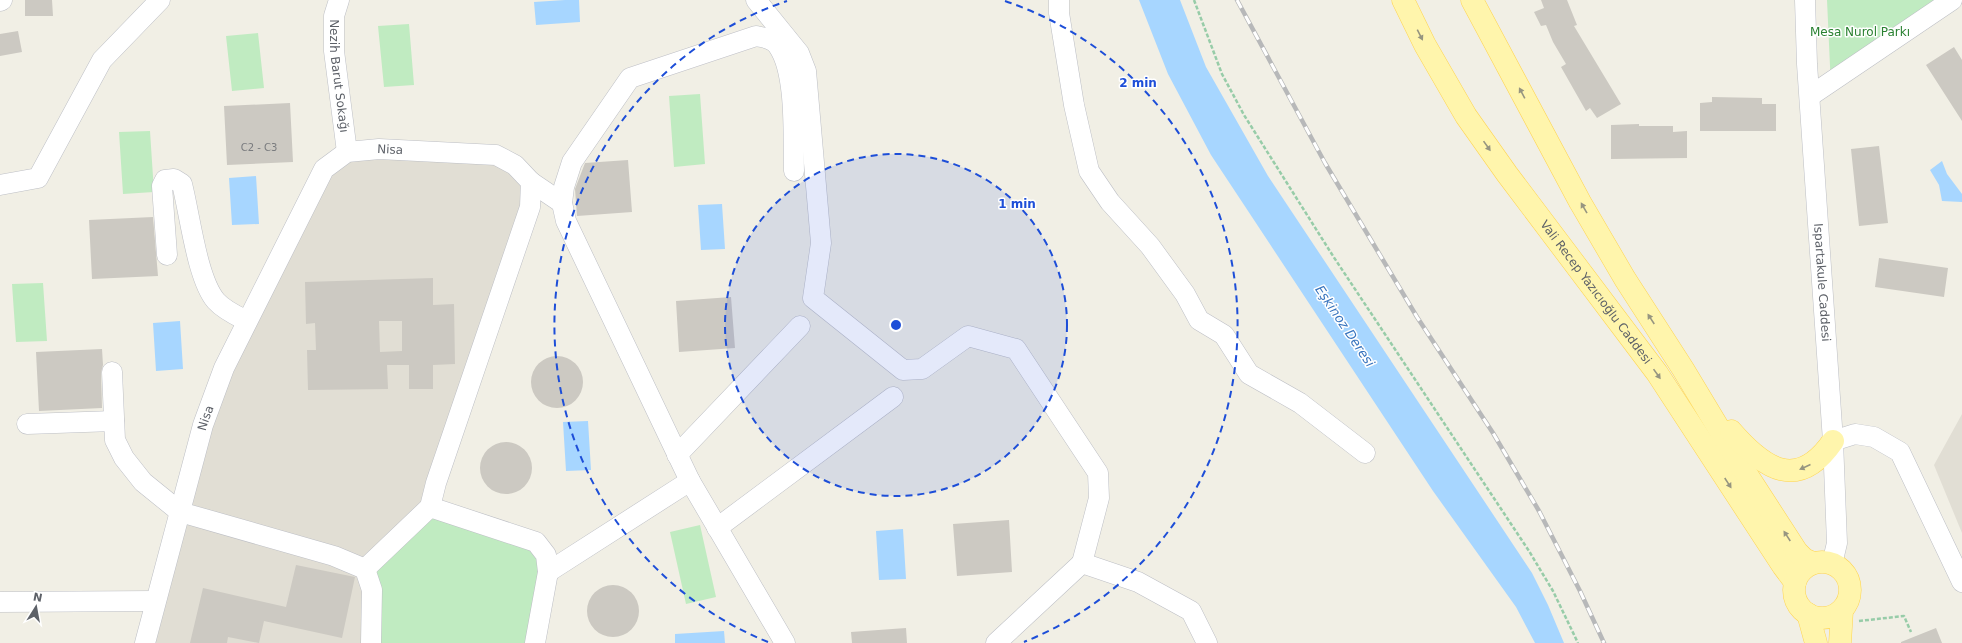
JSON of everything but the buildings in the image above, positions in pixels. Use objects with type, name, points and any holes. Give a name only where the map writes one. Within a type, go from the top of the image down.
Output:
[{"type":"main road","name":"Vali Recep Yazıcıoğlu Caddesi","points":[[1403,0],[1425,45],[1466,116],[1506,174],[1657,373],[1782,566],[1795,582]]},
{"type":"main road","points":[[1472,0],[1580,202],[1625,279],[1708,409],[1742,467],[1797,552],[1804,559],[1840,568],[1846,576],[1850,593],[1841,625]]},
{"type":"main road","points":[[1708,409],[1723,422],[1746,448],[1770,467],[1783,471],[1793,472],[1814,463],[1824,454],[1833,441]]},
{"type":"main road","points":[[1822,564],[1802,571],[1795,582],[1793,590],[1796,600],[1801,608],[1808,614],[1816,617],[1834,615],[1841,625]]},
{"type":"main road","points":[[1808,614],[1816,643]]},
{"type":"street","points":[[0,185],[38,178],[102,60],[160,0]]},
{"type":"street","name":"Nezih Barut Sokağı","points":[[339,0],[334,16],[334,51],[347,152]]},
{"type":"street","points":[[756,0],[799,54],[806,71],[821,243],[813,298],[903,370],[922,369],[968,336],[1016,349],[1098,473],[1099,498],[1082,563],[996,643]]},
{"type":"street","points":[[1059,0],[1059,13],[1074,105],[1089,172],[1110,202],[1150,246],[1185,294],[1199,320],[1224,335],[1249,374],[1300,403],[1364,453]]},
{"type":"street","name":"Ispartakule Caddesi","points":[[1805,0],[1833,441],[1837,543],[1822,564]]},
{"type":"street","points":[[1810,96],[1952,0]]},
{"type":"street","points":[[785,643],[717,528],[677,455],[566,221],[562,203],[564,187],[572,162],[630,78],[756,36],[770,39],[778,45],[785,59],[791,80],[794,171]]},
{"type":"street","name":"Nisa","points":[[145,643],[203,425],[224,368],[324,169],[347,152],[379,149],[496,156],[516,165],[531,182],[562,203]]},
{"type":"street","points":[[167,255],[162,186],[164,180],[174,179],[182,184],[204,281],[217,301],[236,316],[247,321]]},
{"type":"street","points":[[365,569],[430,507],[436,483],[530,207],[531,182]]},
{"type":"street","points":[[677,455],[800,326]]},
{"type":"street","points":[[112,372],[114,431],[124,458],[143,482],[180,512],[334,556],[365,569],[372,590],[371,643]]},
{"type":"street","points":[[717,528],[893,397]]},
{"type":"street","points":[[27,424],[114,431]]},
{"type":"street","points":[[1833,441],[1855,434],[1874,437],[1900,452],[1962,582]]},
{"type":"street","points":[[548,572],[690,480]]},
{"type":"street","points":[[430,507],[536,542],[546,555],[548,572],[535,643]]},
{"type":"street","points":[[1082,563],[1138,582],[1191,611],[1206,643]]},
{"type":"street","points":[[0,602],[156,601]]},
{"type":"path","points":[[1194,0],[1222,74],[1244,115],[1333,256],[1529,552],[1553,591],[1578,643]]},
{"type":"path","points":[[1841,625],[1904,616],[1911,632]]},
{"type":"shaded area","points":[[347,152],[515,165],[530,207],[371,643],[145,643],[203,425],[310,195]]},
{"type":"shaded area","points":[[1962,414],[1962,533],[1934,465]]},
{"type":"green space","name":"Mesa Nurol Parkı","points":[[1827,0],[1962,0],[1962,3],[1831,88]]},
{"type":"green space","points":[[409,24],[414,85],[384,87],[378,26]]},
{"type":"green space","points":[[258,33],[264,88],[232,91],[226,36]]},
{"type":"green space","points":[[700,94],[705,164],[674,167],[669,96]]},
{"type":"green space","points":[[150,131],[154,192],[123,194],[119,132]]},
{"type":"green space","points":[[43,283],[47,341],[16,342],[12,284]]},
{"type":"green space","points":[[430,507],[546,555],[535,643],[371,643],[365,569]]},
{"type":"green space","points":[[700,525],[716,597],[686,604],[670,532]]},
{"type":"water","points":[[579,0],[580,22],[536,25],[534,2]]},
{"type":"water","name":"Eşkinoz Deresi","points":[[1139,0],[1180,0],[1206,67],[1268,176],[1532,573],[1548,605],[1564,643],[1535,643],[1516,607],[1433,491],[1211,155],[1168,74]]},
{"type":"water","points":[[1942,161],[1947,174],[1962,194],[1962,202],[1942,201],[1939,185],[1930,170]]},
{"type":"water","points":[[256,176],[259,224],[232,225],[229,178]]},
{"type":"water","points":[[722,204],[725,249],[701,250],[698,205]]},
{"type":"water","points":[[180,321],[183,369],[156,371],[153,323]]},
{"type":"water","points":[[588,421],[591,470],[566,471],[563,422]]},
{"type":"water","points":[[903,529],[906,579],[879,580],[876,531]]},
{"type":"water","points":[[724,631],[725,643],[675,643],[675,634]]},
{"type":"railway","points":[[1237,0],[1325,163],[1417,317],[1493,433],[1539,511],[1580,591],[1604,643]]}]
